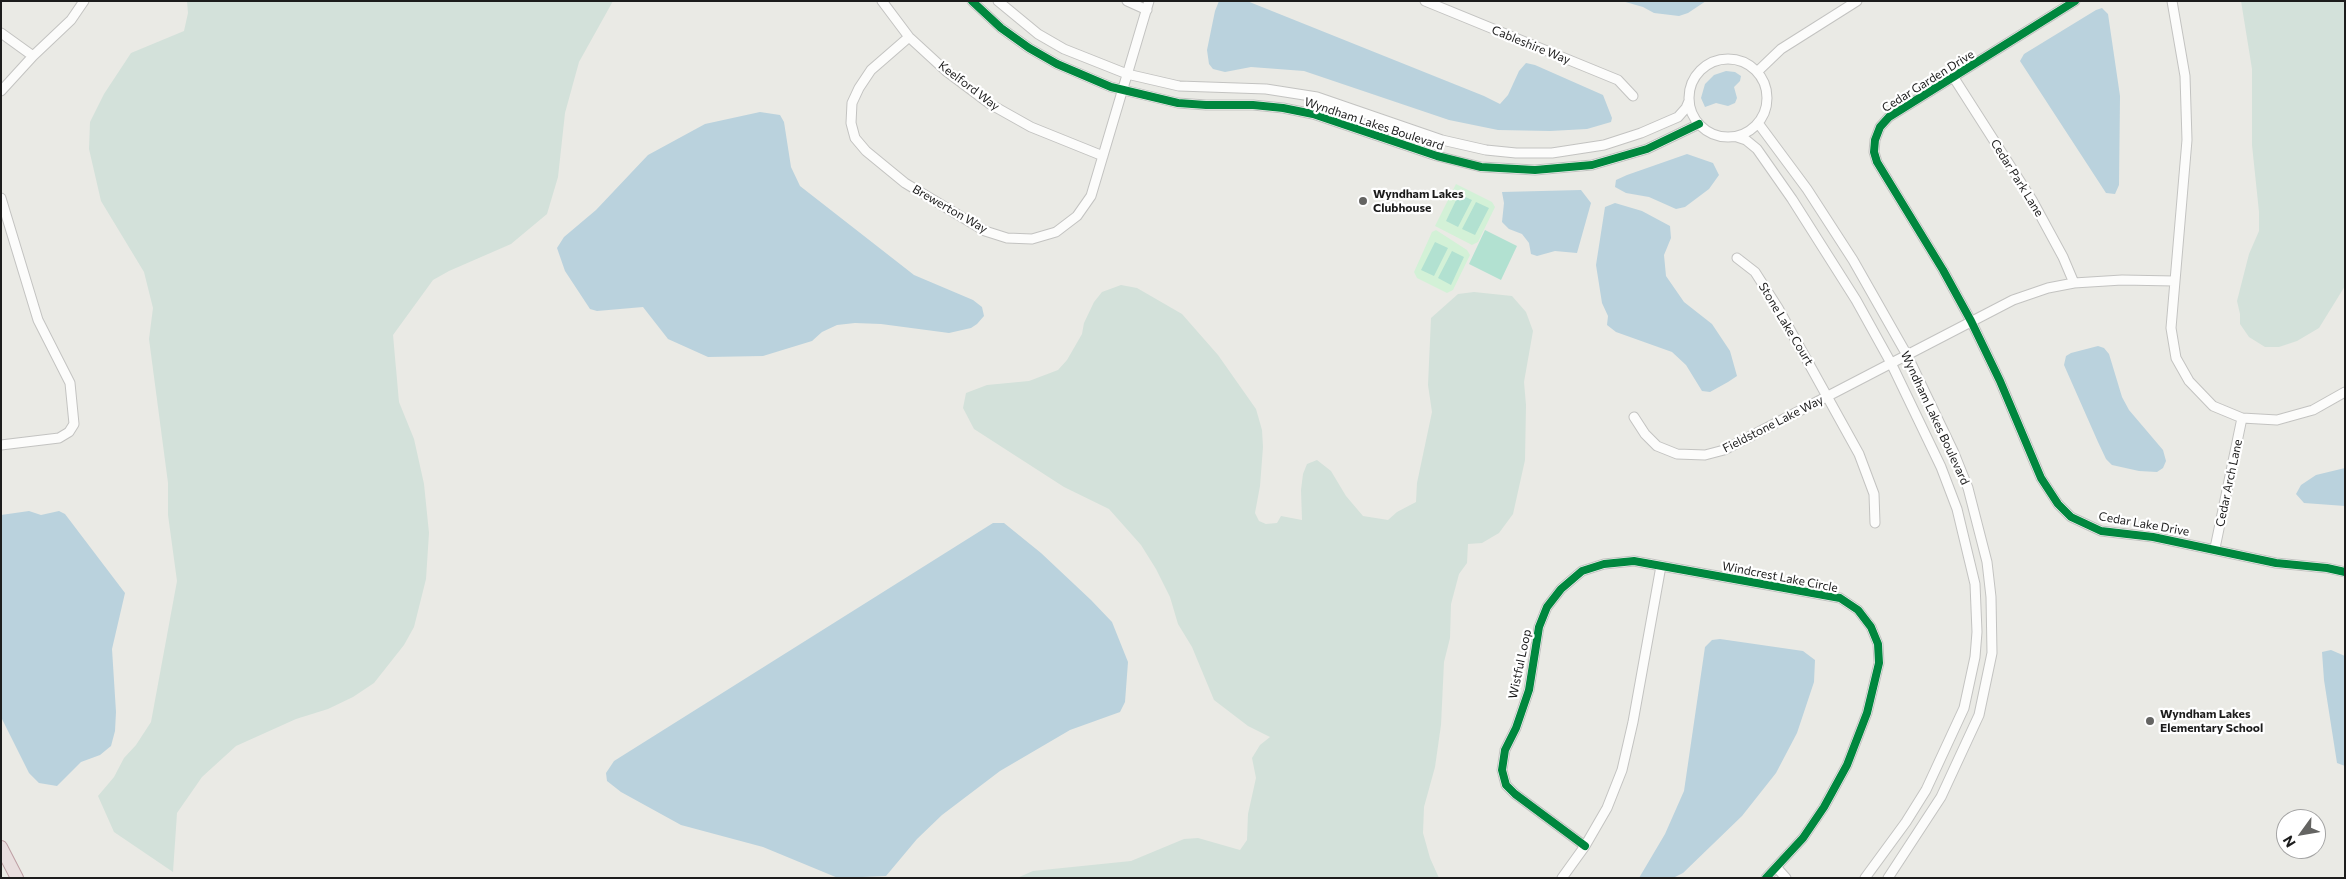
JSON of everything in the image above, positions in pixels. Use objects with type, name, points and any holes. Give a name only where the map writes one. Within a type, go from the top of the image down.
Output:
[{"type":"highway","points":[[2,849],[17,878]]},
{"type":"street","points":[[1,91],[33,56],[71,20],[84,1]]},
{"type":"street","name":"Keelford Way","points":[[882,1],[909,37],[946,71],[990,104],[1031,127],[1103,156]]},
{"type":"street","name":"Wyndham Lakes Boulevard","points":[[972,1],[1001,28],[1029,48],[1082,76],[1123,91],[1178,102],[1206,105],[1252,105],[1283,108],[1313,114],[1448,159],[1481,166],[1514,170],[1592,165],[1648,149],[1699,124]]},
{"type":"street","name":"Wyndham Lakes Boulevard","points":[[998,1],[1038,34],[1064,49],[1128,74],[1179,86],[1266,88],[1317,97],[1455,143],[1516,153],[1552,153],[1622,140],[1678,117],[1689,101]]},
{"type":"street","points":[[1127,1],[1148,6]]},
{"type":"street","name":"Cableshire Way","points":[[1425,1],[1618,80],[1633,96]]},
{"type":"street","points":[[1758,72],[1781,49],[1857,1]]},
{"type":"street","name":"Cedar Garden Drive","points":[[1971,321],[1943,270],[1882,170],[1874,152],[1877,133],[1884,122],[2075,1]]},
{"type":"street","points":[[2172,1],[2185,76],[2187,140],[2171,328],[2176,358],[2189,381],[2213,406],[2242,418],[2277,420],[2313,410],[2345,392]]},
{"type":"street","name":"Brewerton Way","points":[[909,37],[871,70],[852,102],[851,123],[855,138],[866,151],[913,188],[985,232],[1007,238],[1032,239],[1056,232],[1077,216],[1091,196],[1148,6]]},
{"type":"street","points":[[1,33],[33,56]]},
{"type":"street","points":[[1723,58],[1735,59],[1748,64],[1758,72],[1764,82],[1767,98],[1764,112],[1758,123],[1749,131],[1737,137],[1723,138],[1711,134],[1699,124],[1692,113],[1689,101],[1690,89],[1694,78],[1702,68],[1711,62],[1723,58]]},
{"type":"street","name":"Cedar Park Lane","points":[[1954,78],[2032,200],[2063,257],[2074,283]]},
{"type":"street","name":"Wyndham Lakes Boulevard","points":[[1758,123],[1807,189],[1853,260],[1907,354],[1968,488],[1987,562],[1993,632],[1988,680],[1979,715],[1941,797],[1888,878]]},
{"type":"street","name":"Wyndham Lakes Boulevard","points":[[1737,137],[1746,140],[1757,149],[1792,199],[1856,300],[1891,363],[1941,467],[1957,510],[1975,584],[1976,657],[1964,708],[1926,790],[1906,822],[1865,878]]},
{"type":"street","points":[[1448,159],[1455,143]]},
{"type":"street","points":[[1,198],[38,320],[70,383],[74,424],[69,432],[59,438],[1,445]]},
{"type":"street","name":"Stone Lake Court","points":[[1737,258],[1755,272],[1828,396],[1859,454],[1874,494],[1875,524]]},
{"type":"street","name":"Fieldstone Lake Way","points":[[1634,417],[1644,434],[1657,446],[1677,454],[1705,455],[1724,450],[2013,300],[2048,288],[2074,283],[2122,280],[2174,281]]},
{"type":"street","name":"Cedar Lake Drive","points":[[1971,321],[2000,380],[2041,478],[2063,510],[2079,522],[2101,531],[2153,537],[2215,548],[2276,563],[2327,568],[2345,572]]},
{"type":"street","name":"Cedar Arch Lane","points":[[2215,548],[2242,418]]},
{"type":"street","name":"Wistful Loop","points":[[1585,846],[1515,794],[1506,785],[1502,770],[1505,750],[1516,728],[1529,690],[1539,627],[1546,607],[1561,589],[1582,571],[1604,564],[1634,561],[1661,566]]},
{"type":"street","points":[[1562,878],[1585,846],[1607,808],[1622,770],[1661,566]]},
{"type":"street","name":"Windcrest Lake Circle","points":[[1661,566],[1840,598],[1858,610],[1871,627],[1878,644],[1879,662],[1867,713],[1847,765],[1824,807],[1803,838],[1766,878]]},
{"type":"street","points":[[1977,632],[1993,632]]},
{"type":"street","points":[[1926,790],[1941,797]]},
{"type":"street","points":[[1777,868],[1786,878]]},
{"type":"shaded area","points":[[187,1],[613,1],[579,62],[565,113],[558,177],[547,214],[511,244],[433,280],[393,335],[399,402],[414,439],[424,484],[429,533],[426,579],[414,627],[404,645],[374,683],[353,697],[328,709],[296,719],[236,746],[202,777],[177,813],[173,872],[114,832],[98,796],[114,777],[124,758],[136,745],[151,722],[177,581],[168,515],[168,483],[149,339],[153,308],[144,272],[101,201],[89,149],[90,122],[104,94],[131,53],[184,31],[188,13]]},
{"type":"shaded area","points":[[2241,1],[2345,1],[2345,286],[2319,328],[2297,341],[2279,347],[2265,347],[2249,337],[2240,324],[2237,301],[2249,254],[2259,231],[2259,212],[2252,145],[2252,69]]},
{"type":"shaded area","points":[[1121,285],[1137,288],[1182,314],[1218,355],[1256,409],[1262,430],[1263,447],[1260,486],[1255,513],[1259,521],[1266,524],[1277,523],[1281,516],[1302,520],[1301,490],[1303,474],[1307,464],[1317,460],[1331,471],[1346,496],[1363,516],[1388,520],[1397,512],[1416,502],[1417,483],[1432,412],[1428,385],[1431,318],[1458,294],[1474,292],[1512,296],[1526,312],[1533,331],[1524,382],[1526,405],[1525,460],[1513,514],[1499,533],[1482,543],[1468,544],[1467,563],[1459,574],[1451,604],[1450,638],[1444,662],[1441,725],[1435,767],[1424,807],[1423,833],[1430,858],[1439,878],[1017,878],[1033,871],[1131,861],[1184,839],[1198,838],[1240,850],[1247,840],[1248,814],[1256,778],[1252,758],[1260,745],[1270,737],[1248,726],[1214,700],[1192,647],[1178,624],[1170,597],[1156,569],[1141,545],[1109,509],[1064,487],[974,429],[963,408],[966,393],[987,385],[1029,381],[1058,370],[1067,360],[1082,334],[1084,323],[1094,302],[1102,292]]},
{"type":"green space","points":[[1456,184],[1492,202],[1495,207],[1478,242],[1472,245],[1435,226]]},
{"type":"green space","points":[[1459,194],[1472,200],[1458,227],[1446,221]]},
{"type":"green space","points":[[1476,202],[1489,208],[1475,235],[1462,229]]},
{"type":"green space","points":[[1436,230],[1467,250],[1470,255],[1453,290],[1447,293],[1417,278],[1414,272],[1432,232]]},
{"type":"green space","points":[[1485,230],[1517,246],[1501,280],[1469,264]]},
{"type":"green space","points":[[1435,242],[1448,248],[1434,276],[1421,270]]},
{"type":"green space","points":[[1452,251],[1464,257],[1451,285],[1438,278]]},
{"type":"water","points":[[1219,1],[1247,1],[1500,104],[1508,95],[1519,71],[1526,63],[1535,65],[1603,95],[1612,118],[1611,122],[1587,129],[1550,131],[1498,130],[1449,120],[1304,71],[1251,67],[1225,72],[1213,69],[1209,64],[1207,50],[1215,11]]},
{"type":"water","points":[[1622,1],[1706,1],[1688,13],[1679,16],[1654,13],[1643,7]]},
{"type":"water","points":[[2102,8],[2108,14],[2120,96],[2119,185],[2115,194],[2106,193],[2020,61],[2024,54]]},
{"type":"water","points":[[1726,71],[1735,72],[1741,76],[1740,81],[1734,87],[1737,98],[1735,103],[1728,106],[1716,103],[1705,107],[1701,98],[1705,84],[1714,75]]},
{"type":"water","points":[[760,112],[780,115],[784,122],[791,167],[800,186],[914,275],[973,300],[982,307],[984,316],[977,324],[971,328],[949,333],[881,324],[855,323],[837,325],[822,332],[812,341],[763,356],[708,357],[668,339],[643,307],[597,311],[590,309],[565,271],[557,248],[564,237],[596,210],[648,155],[705,124]]},
{"type":"water","points":[[1687,154],[1713,163],[1719,175],[1709,189],[1685,207],[1676,209],[1649,197],[1626,193],[1615,187],[1616,180]]},
{"type":"water","points":[[1581,190],[1591,203],[1577,253],[1555,251],[1537,256],[1531,254],[1529,243],[1522,234],[1509,229],[1502,222],[1504,203],[1502,192]]},
{"type":"water","points":[[1615,203],[1642,211],[1670,226],[1671,238],[1664,255],[1666,276],[1684,302],[1712,324],[1730,351],[1737,376],[1710,392],[1702,391],[1686,365],[1672,352],[1616,332],[1607,325],[1608,316],[1602,303],[1596,265],[1605,207]]},
{"type":"water","points":[[2098,346],[2104,348],[2109,354],[2122,397],[2129,410],[2163,450],[2166,461],[2163,468],[2157,472],[2139,471],[2112,465],[2106,459],[2098,442],[2064,365],[2066,356],[2071,353]]},
{"type":"water","points":[[2345,468],[2345,506],[2304,503],[2296,494],[2301,485],[2316,475]]},
{"type":"water","points":[[29,511],[41,515],[59,511],[65,514],[125,593],[112,649],[116,712],[115,731],[111,746],[100,755],[81,762],[57,786],[39,783],[29,773],[1,717],[1,515]]},
{"type":"water","points":[[993,523],[1004,523],[1041,553],[1112,622],[1128,662],[1125,702],[1120,712],[1070,730],[1000,771],[942,815],[917,839],[886,876],[838,878],[763,847],[681,825],[621,792],[607,781],[606,773],[614,761]]},
{"type":"water","points":[[1720,639],[1803,651],[1815,660],[1814,682],[1797,733],[1776,773],[1742,816],[1683,873],[1673,878],[1639,878],[1665,834],[1684,791],[1705,647],[1712,640]]},
{"type":"water","points":[[2331,650],[2345,656],[2345,766],[2337,763],[2324,680],[2322,652]]},
{"type":"cycle path","points":[[972,1],[1001,28],[1029,48],[1057,64],[1111,87],[1178,103],[1253,105],[1313,114],[1437,156],[1481,167],[1535,170],[1592,165],[1647,149],[1699,124]]},
{"type":"cycle path","points":[[2075,1],[1889,117],[1880,127],[1875,140],[1874,152],[1877,162],[1943,270],[1971,321],[2000,381],[2041,478],[2058,504],[2071,517],[2101,531],[2153,537],[2276,563],[2327,568],[2345,572]]},
{"type":"cycle path","points":[[1585,846],[1515,794],[1506,785],[1502,770],[1505,750],[1516,728],[1529,690],[1539,627],[1547,607],[1561,589],[1582,571],[1604,564],[1634,561],[1840,598],[1858,610],[1871,627],[1878,644],[1879,663],[1867,713],[1847,765],[1824,807],[1803,838],[1766,878]]},
{"type":"place","name":"Wyndham Lakes Clubhouse","points":[[1363,201]]},
{"type":"place","name":"Wyndham Lakes Elementary School","points":[[2150,721]]}]
